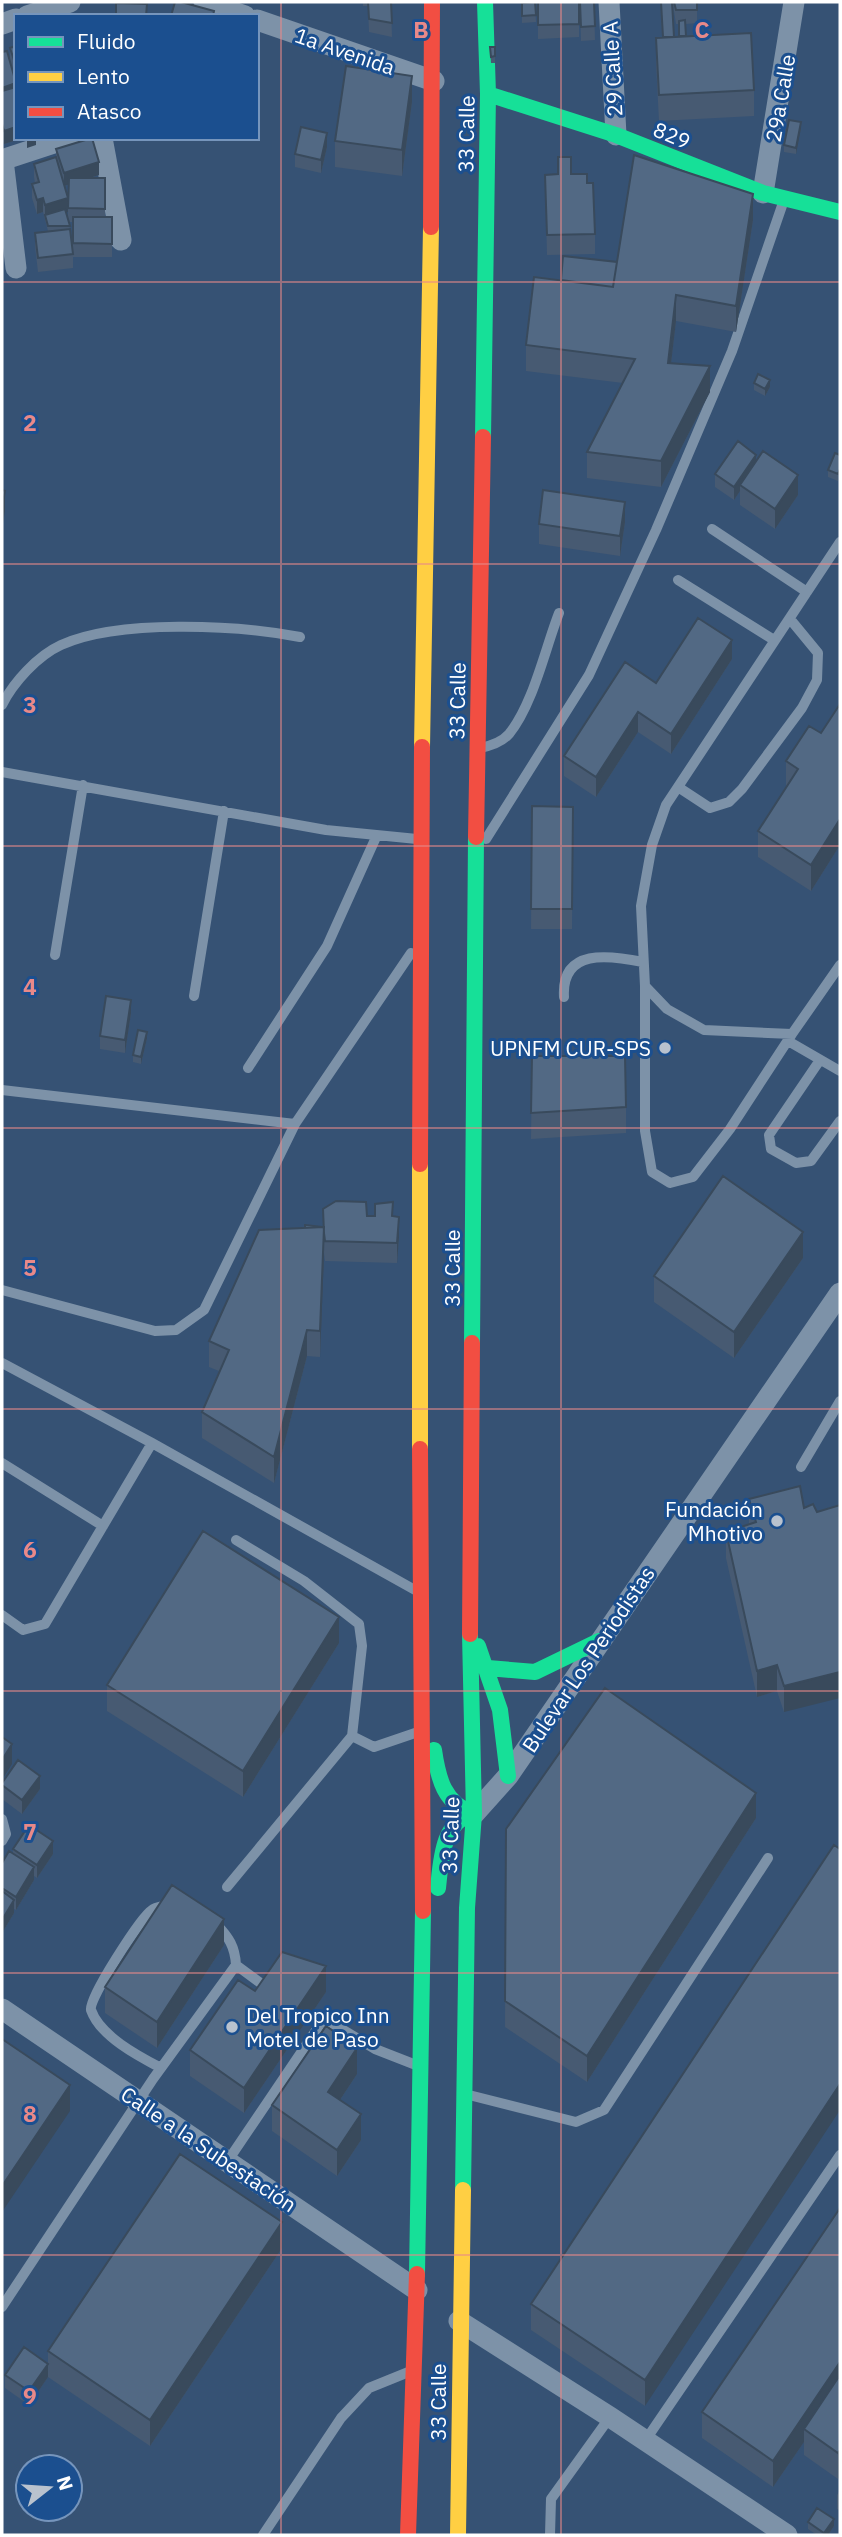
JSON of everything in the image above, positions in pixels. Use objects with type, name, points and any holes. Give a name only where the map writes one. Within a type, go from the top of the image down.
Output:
[{"type":"main road","name":"33 Calle","points":[[408,2535],[417,2290],[427,1729],[420,1593],[420,839],[434,81],[432,2]]},
{"type":"main road","name":"33 Calle","points":[[458,2535],[467,1908],[474,1814],[470,1630],[477,749],[488,94],[485,2]]},
{"type":"main road","name":"829","points":[[488,94],[615,135],[763,193],[840,212]]},
{"type":"main road","points":[[470,1630],[488,1668],[506,1734],[508,1776]]},
{"type":"main road","points":[[488,1668],[535,1672],[599,1641]]},
{"type":"main road","points":[[427,1729],[441,1785],[455,1807],[474,1814]]},
{"type":"main road","points":[[421,2006],[432,1971],[442,1858],[453,1824],[459,1818],[474,1814]]},
{"type":"street","points":[[204,2],[239,14]]},
{"type":"street","name":"29 Calle A","points":[[609,2],[615,135]]},
{"type":"street","name":"29a Calle","points":[[763,193],[794,2]]},
{"type":"street","points":[[34,14],[61,6]]},
{"type":"street","name":"1a Avenida","points":[[259,21],[434,81]]},
{"type":"street","points":[[16,268],[2,160],[63,140]]},
{"type":"street","points":[[102,140],[121,240]]},
{"type":"street","name":"Bulevar Los Periodistas","points":[[474,1814],[508,1776],[840,1293]]},
{"type":"street","name":"Calle a la Subestación","points":[[2,2009],[417,2290]]},
{"type":"street","points":[[459,2321],[610,2417],[787,2535]]},
{"type":"lane","points":[[476,854],[589,675],[656,530],[733,351],[784,200]]},
{"type":"lane","points":[[712,529],[807,592]]},
{"type":"lane","points":[[840,542],[666,805],[652,845],[641,906],[645,986],[645,1131],[652,1172],[670,1183],[693,1177],[730,1129],[840,965]]},
{"type":"lane","points":[[678,580],[774,640]]},
{"type":"lane","points":[[477,749],[493,745],[508,735],[524,707],[559,613]]},
{"type":"lane","points":[[678,788],[710,808],[729,802],[754,774],[802,708],[817,680],[818,653],[790,619]]},
{"type":"lane","points":[[2,705],[20,677],[59,646],[104,631],[260,629],[300,638]]},
{"type":"lane","points":[[3,769],[326,830],[420,839]]},
{"type":"lane","points":[[55,955],[83,785]]},
{"type":"lane","points":[[194,996],[224,811]]},
{"type":"lane","points":[[248,1068],[327,946],[377,835]]},
{"type":"lane","points":[[2,1290],[155,1331],[176,1330],[204,1310],[295,1124],[422,936]]},
{"type":"lane","points":[[564,997],[563,980],[572,965],[591,958],[643,962]]},
{"type":"lane","points":[[645,986],[667,1009],[704,1030],[790,1037],[820,1060],[840,1071]]},
{"type":"lane","points":[[820,1060],[769,1135],[771,1149],[796,1163],[811,1161],[840,1121]]},
{"type":"lane","points":[[2,1090],[295,1124]]},
{"type":"lane","points":[[2,1363],[152,1443],[420,1593]]},
{"type":"lane","points":[[801,1467],[840,1401]]},
{"type":"lane","points":[[2,1615],[23,1630],[45,1625],[152,1443]]},
{"type":"lane","points":[[2,1463],[103,1526]]},
{"type":"lane","points":[[227,1887],[352,1737],[362,1646],[359,1624],[304,1581],[236,1540]]},
{"type":"lane","points":[[352,1737],[374,1747],[427,1729]]},
{"type":"lane","points":[[2,1819],[6,1834],[2,1841]]},
{"type":"lane","points":[[464,2094],[576,2122],[604,2110],[768,1858]]},
{"type":"lane","points":[[161,2068],[106,2031],[92,2012],[90,2002],[98,1986],[152,1909],[177,1902]]},
{"type":"lane","points":[[2,2307],[161,2068],[236,1965],[235,1951],[228,1936],[209,1918]]},
{"type":"lane","points":[[236,1965],[272,1992]]},
{"type":"lane","points":[[310,2016],[321,2023],[330,2022],[375,2049],[420,2067]]},
{"type":"lane","points":[[227,2162],[321,2023]]},
{"type":"lane","points":[[645,2441],[840,2155]]},
{"type":"lane","points":[[263,2535],[341,2418],[369,2388],[414,2370]]},
{"type":"lane","points":[[550,2535],[551,2500],[610,2417]]},
{"type":"building","points":[[175,2],[214,11],[213,14],[172,14]]},
{"type":"building","points":[[368,2],[391,2],[392,23],[369,19]]},
{"type":"building","points":[[535,2],[536,15],[522,16],[522,3]]},
{"type":"building","points":[[538,2],[579,2],[579,24],[538,25]]},
{"type":"building","points":[[580,2],[594,2],[595,26],[581,27]]},
{"type":"building","points":[[661,2],[672,2],[674,37],[663,37]]},
{"type":"building","points":[[674,2],[697,2],[697,10],[676,10]]},
{"type":"building","points":[[116,3],[147,4],[146,14],[116,14]]},
{"type":"building","points":[[685,20],[686,36],[679,36],[679,21]]},
{"type":"building","points":[[751,33],[754,90],[659,95],[656,38]]},
{"type":"building","points":[[490,47],[495,47],[495,56],[491,57]]},
{"type":"building","points":[[7,51],[14,84],[2,88],[2,52]]},
{"type":"building","points":[[346,66],[412,76],[402,150],[335,141]]},
{"type":"building","points":[[14,88],[14,128],[4,131],[2,124],[2,91]]},
{"type":"building","points":[[789,120],[801,122],[796,148],[784,145]]},
{"type":"building","points":[[301,127],[327,133],[321,160],[295,154]]},
{"type":"building","points":[[93,140],[99,162],[64,173],[56,149]]},
{"type":"building","points":[[634,155],[753,194],[736,306],[676,295],[668,363],[710,366],[661,461],[587,452],[635,359],[526,345],[534,277],[613,287]]},
{"type":"building","points":[[56,157],[68,198],[45,205],[43,198],[37,200],[32,184],[39,182],[34,164]]},
{"type":"building","points":[[558,157],[571,157],[571,174],[587,174],[587,183],[593,183],[595,234],[547,235],[545,175],[558,174]]},
{"type":"building","points":[[69,178],[105,178],[105,209],[68,208]]},
{"type":"building","points":[[65,209],[70,226],[48,226],[45,215]]},
{"type":"building","points":[[73,217],[112,217],[112,244],[73,243]]},
{"type":"building","points":[[70,229],[73,254],[38,258],[35,233]]},
{"type":"building","points":[[563,256],[617,262],[613,287],[561,280]]},
{"type":"building","points":[[758,374],[770,380],[765,389],[754,383]]},
{"type":"building","points":[[738,441],[756,455],[734,487],[715,474]]},
{"type":"building","points":[[763,451],[798,475],[775,509],[740,485]]},
{"type":"building","points":[[835,453],[840,455],[838,474],[828,470]]},
{"type":"building","points":[[543,490],[625,502],[620,536],[539,524]]},
{"type":"building","points":[[698,618],[732,640],[671,734],[638,712],[596,777],[564,756],[625,662],[656,683]]},
{"type":"building","points":[[840,704],[840,819],[811,865],[758,831],[798,769],[786,761],[809,726],[821,733]]},
{"type":"building","points":[[532,806],[573,807],[572,909],[531,909]]},
{"type":"building","points":[[106,996],[131,1000],[125,1040],[100,1036]]},
{"type":"building","points":[[138,1030],[147,1032],[141,1057],[133,1055]]},
{"type":"building","points":[[532,1056],[625,1056],[626,1107],[531,1113]]},
{"type":"building","points":[[723,1176],[803,1232],[734,1332],[654,1276]]},
{"type":"building","points":[[336,1201],[366,1202],[367,1216],[375,1216],[375,1204],[393,1202],[392,1216],[399,1217],[397,1243],[325,1241],[323,1209]]},
{"type":"building","points":[[324,1227],[320,1331],[307,1330],[274,1457],[202,1412],[229,1350],[209,1341],[259,1230]]},
{"type":"building","points":[[800,1486],[804,1508],[813,1504],[817,1512],[840,1505],[840,1672],[784,1686],[777,1665],[757,1671],[726,1532],[756,1522],[749,1499]]},
{"type":"building","points":[[203,1531],[339,1617],[243,1771],[107,1685]]},
{"type":"building","points":[[605,1688],[756,1793],[587,2056],[505,2001],[506,1829]]},
{"type":"building","points":[[2,1737],[12,1744],[2,1760]]},
{"type":"building","points":[[18,1760],[40,1776],[22,1800],[2,1785]]},
{"type":"building","points":[[29,1825],[53,1841],[37,1865],[13,1849]]},
{"type":"building","points":[[834,1845],[840,1849],[840,2084],[645,2380],[531,2304]]},
{"type":"building","points":[[9,1851],[34,1867],[16,1897],[2,1888],[2,1863]]},
{"type":"building","points":[[172,1885],[224,1919],[157,2022],[105,1987]]},
{"type":"building","points":[[2,1891],[14,1900],[2,1920]]},
{"type":"building","points":[[282,1952],[326,1966],[244,2088],[190,2050],[238,1980],[255,1991]]},
{"type":"building","points":[[326,2026],[357,2048],[328,2092],[361,2114],[337,2150],[272,2105]]},
{"type":"building","points":[[2,2039],[70,2085],[2,2186]]},
{"type":"building","points":[[180,2154],[282,2222],[150,2420],[48,2351]]},
{"type":"building","points":[[840,2208],[840,2362],[773,2461],[702,2412]]},
{"type":"building","points":[[24,2347],[48,2364],[29,2391],[5,2375]]},
{"type":"building","points":[[840,2375],[840,2450],[838,2453],[804,2429]]},
{"type":"building","points":[[817,2508],[834,2519],[824,2533],[808,2522]]},
{"type":"traffic: fast","points":[[483,437],[488,94],[485,2]]},
{"type":"traffic: fast","points":[[488,94],[616,135],[763,193],[840,212]]},
{"type":"traffic: fast","points":[[472,1343],[476,837]]},
{"type":"traffic: fast","points":[[463,2190],[467,1908],[474,1814],[470,1634]]},
{"type":"traffic: fast","points":[[488,1668],[535,1672],[599,1641]]},
{"type":"traffic: fast","points":[[478,1646],[500,1710],[508,1776]]},
{"type":"traffic: fast","points":[[434,1750],[444,1789],[456,1804],[474,1814]]},
{"type":"traffic: fast","points":[[438,1888],[442,1854],[449,1833],[455,1824],[474,1814]]},
{"type":"traffic: fast","points":[[417,2274],[423,1911]]},
{"type":"traffic: slow","points":[[422,747],[431,227]]},
{"type":"traffic: slow","points":[[420,1164],[420,1449]]},
{"type":"traffic: slow","points":[[458,2535],[463,2190]]},
{"type":"traffic: jam","points":[[431,227],[432,2]]},
{"type":"traffic: jam","points":[[476,837],[483,437]]},
{"type":"traffic: jam","points":[[420,1164],[422,747]]},
{"type":"traffic: jam","points":[[470,1634],[472,1343]]},
{"type":"traffic: jam","points":[[420,1449],[423,1911]]},
{"type":"traffic: jam","points":[[408,2535],[417,2274]]},
{"type":"place","name":"UPNFM CUR-SPS","points":[[665,1048]]},
{"type":"place","name":"Fundación Mhotivo","points":[[777,1521]]},
{"type":"place","name":"Del Tropico Inn Motel de Paso","points":[[232,2027]]}]
